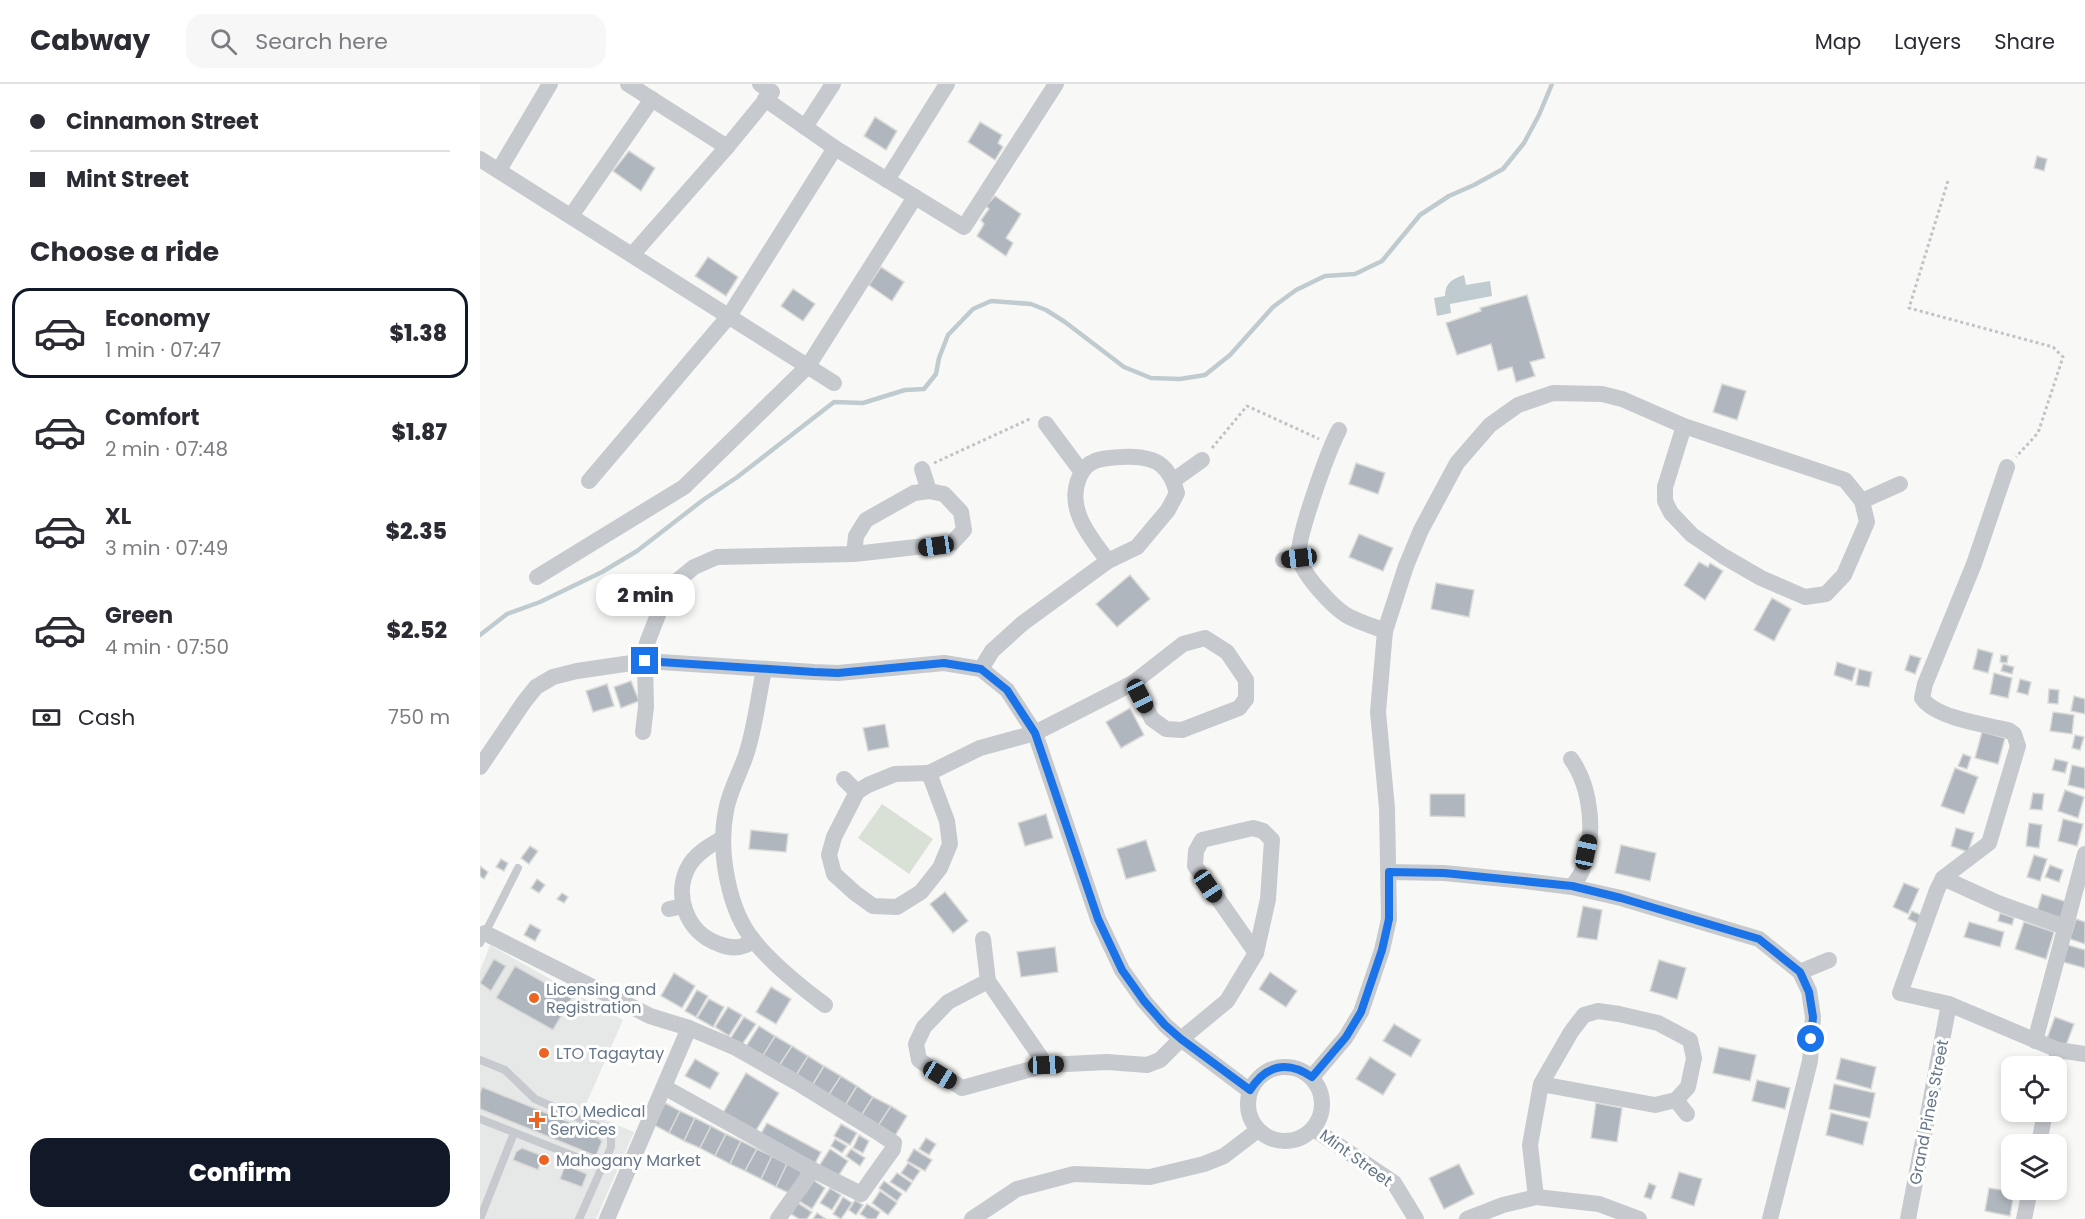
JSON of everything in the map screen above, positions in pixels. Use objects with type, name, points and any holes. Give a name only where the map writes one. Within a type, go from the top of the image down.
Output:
[{"type":"street","points":[[499,170],[550,84]]},
{"type":"street","points":[[628,84],[727,147]]},
{"type":"street","points":[[805,127],[832,84]]},
{"type":"street","points":[[887,180],[947,84]]},
{"type":"street","points":[[632,255],[727,147],[763,92],[805,127],[835,148],[964,227],[1056,84]]},
{"type":"street","points":[[571,216],[652,99]]},
{"type":"street","points":[[589,481],[729,316],[835,148]]},
{"type":"street","points":[[480,159],[834,383]]},
{"type":"street","points":[[537,577],[684,487],[808,366],[915,197]]},
{"type":"street","points":[[1312,1077],[1346,1037],[1361,1012],[1382,950],[1389,919],[1387,808],[1378,712],[1385,631],[1421,530],[1457,463],[1490,425],[1518,405],[1553,393],[1602,394],[1622,399],[1684,426],[1845,480],[1862,501],[1867,522],[1844,575],[1826,594],[1805,597],[1761,578],[1692,535],[1671,513],[1665,501],[1665,487],[1684,426]]},
{"type":"street","points":[[1046,424],[1081,471]]},
{"type":"street","points":[[1336,437],[1317,484],[1300,544],[1291,559],[1309,576],[1330,602],[1346,615],[1385,631]]},
{"type":"street","points":[[981,669],[992,651],[1023,623],[1108,561],[1137,547],[1168,510],[1177,493],[1173,480],[1160,464],[1136,456],[1109,458],[1089,462],[1081,471],[1074,489],[1077,510],[1085,528],[1108,561]]},
{"type":"street","points":[[1173,480],[1202,460]]},
{"type":"street","points":[[2007,467],[1974,564],[1925,684],[1922,698],[1925,703],[1952,717],[2008,730],[2014,734],[2018,746],[1989,843],[1943,878],[1900,993],[1950,1004],[2035,1041],[2054,1056]]},
{"type":"street","points":[[922,469],[929,491]]},
{"type":"street","points":[[1862,501],[1900,484]]},
{"type":"street","points":[[643,732],[646,707],[647,643],[663,602],[677,581],[694,567],[717,557],[854,554],[952,543],[964,530],[961,512],[944,494],[929,491],[914,493],[866,520],[856,536],[854,554]]},
{"type":"street","points":[[929,773],[947,821],[950,844],[940,868],[921,892],[897,907],[873,906],[834,874],[829,855],[834,837],[857,792],[868,785],[895,774],[929,773],[980,748],[1035,733],[1133,683],[1183,644],[1204,638],[1227,652],[1246,680],[1253,702],[1182,730],[1166,729],[1152,719],[1133,683]]},
{"type":"street","points":[[480,767],[524,702],[537,687],[553,677],[577,671],[645,661],[838,673],[944,663],[981,669],[1007,690],[1035,733],[1098,919],[1122,970],[1165,1025],[1250,1090]]},
{"type":"street","points":[[764,670],[747,753],[726,809],[723,838],[728,888],[753,941],[799,985],[825,1005]]},
{"type":"street","points":[[1571,759],[1580,771],[1584,783],[1590,836],[1582,872],[1572,886]]},
{"type":"street","points":[[844,779],[857,792]]},
{"type":"street","points":[[988,981],[948,1002],[924,1027],[916,1044],[919,1060],[962,1088],[1046,1065],[1107,1062],[1147,1065],[1160,1060],[1181,1039],[1227,1001],[1256,953],[1268,898],[1272,840],[1267,827],[1202,840],[1196,851],[1195,867],[1256,953]]},
{"type":"street","points":[[723,838],[703,850],[691,863],[683,879],[682,896],[676,908],[686,914],[696,930],[710,941],[727,947],[745,947],[753,941]]},
{"type":"street","points":[[2035,1041],[2085,854]]},
{"type":"street","points":[[1389,872],[1444,873],[1572,886],[1621,898],[1759,939],[1800,972],[1809,992],[1813,1017],[1810,1061],[1770,1219]]},
{"type":"street","points":[[1943,878],[1998,903],[2065,927]]},
{"type":"street","points":[[482,938],[650,1016],[689,1028],[736,1048],[894,1143],[893,1149],[861,1194],[813,1170],[664,1087]]},
{"type":"street","points":[[983,939],[988,981],[1046,1065]]},
{"type":"street","points":[[1800,972],[1829,960]]},
{"type":"street","name":"Grand Pines Street","points":[[1908,1219],[1950,1004]]},
{"type":"street","points":[[1536,1197],[1530,1145],[1541,1084],[1571,1032],[1584,1015],[1598,1011],[1658,1023],[1690,1040],[1694,1058],[1688,1087],[1676,1100],[1655,1105],[1541,1084]]},
{"type":"street","points":[[607,1219],[689,1028]]},
{"type":"street","points":[[2067,1056],[2085,1054]]},
{"type":"street","points":[[1277,1068],[1295,1069],[1312,1077],[1322,1097],[1323,1108],[1314,1129],[1297,1140],[1287,1142],[1266,1137],[1258,1130],[1248,1112],[1250,1090],[1256,1080],[1266,1072],[1277,1068]]},
{"type":"street","points":[[1676,1100],[1686,1114]]},
{"type":"street","name":"Mint Street","points":[[1314,1129],[1394,1183],[1416,1219]]},
{"type":"street","points":[[972,1219],[1017,1189],[1074,1174],[1150,1177],[1204,1164],[1224,1156],[1258,1130]]},
{"type":"street","points":[[778,1219],[813,1170]]},
{"type":"street","points":[[1467,1219],[1503,1205],[1536,1197],[1599,1204],[1639,1219]]},
{"type":"street","points":[[2024,1219],[2028,1200]]},
{"type":"lane","points":[[482,938],[518,868]]},
{"type":"lane","points":[[480,1060],[505,1070],[536,1099],[607,1132],[612,1141],[579,1219]]},
{"type":"lane","points":[[480,1119],[602,1167]]},
{"type":"lane","points":[[480,1219],[514,1133]]},
{"type":"path","points":[[1948,181],[1909,308],[2053,347],[2063,357],[2038,433],[2007,467]]},
{"type":"path","points":[[1202,460],[1247,406],[1336,437]]},
{"type":"path","points":[[922,469],[1036,416],[1046,424]]},
{"type":"shaded area","points":[[1464,275],[1466,285],[1490,281],[1492,296],[1450,304],[1451,313],[1437,316],[1434,298],[1445,296],[1450,282]]},
{"type":"shaded area","points":[[882,804],[933,839],[909,874],[858,838]]},
{"type":"shaded area","name":"LTO Tagaytay","points":[[490,945],[623,1020],[583,1111],[634,1132],[596,1219],[480,1219],[480,971]]},
{"type":"building","points":[[875,117],[897,131],[886,150],[864,136]]},
{"type":"building","points":[[980,122],[1002,135],[998,143],[1003,147],[995,160],[968,142]]},
{"type":"building","points":[[629,151],[655,168],[641,191],[613,171]]},
{"type":"building","points":[[2037,156],[2047,159],[2044,171],[2034,168]]},
{"type":"building","points":[[995,196],[1021,214],[1006,238],[1013,243],[1006,256],[977,236],[984,224],[981,220],[989,209],[986,206]]},
{"type":"building","points":[[708,257],[738,277],[726,296],[695,276]]},
{"type":"building","points":[[881,267],[904,282],[892,301],[869,285]]},
{"type":"building","points":[[793,289],[815,304],[803,321],[781,306]]},
{"type":"building","points":[[1527,295],[1545,358],[1530,362],[1535,376],[1516,382],[1512,367],[1498,371],[1491,344],[1457,355],[1446,323],[1481,311],[1480,308]]},
{"type":"building","points":[[1722,384],[1746,391],[1737,420],[1713,412]]},
{"type":"building","points":[[1356,463],[1385,473],[1378,494],[1349,484]]},
{"type":"building","points":[[1359,534],[1393,548],[1383,571],[1349,557]]},
{"type":"building","points":[[1699,562],[1708,567],[1710,563],[1723,571],[1705,600],[1684,585]]},
{"type":"building","points":[[1130,575],[1150,599],[1117,627],[1096,604]]},
{"type":"building","points":[[1436,583],[1474,590],[1469,617],[1431,609]]},
{"type":"building","points":[[1772,598],[1791,609],[1774,641],[1754,630]]},
{"type":"building","points":[[1978,649],[1993,653],[1988,673],[1973,669]]},
{"type":"building","points":[[1910,655],[1921,658],[1915,674],[1905,670]]},
{"type":"building","points":[[2001,655],[2008,656],[2007,663],[2000,662]]},
{"type":"building","points":[[1837,662],[1856,668],[1852,681],[1834,675]]},
{"type":"building","points":[[2003,664],[2014,667],[2012,674],[2001,671]]},
{"type":"building","points":[[1859,669],[1872,672],[1869,687],[1856,685]]},
{"type":"building","points":[[1994,673],[2012,678],[2008,698],[1990,694]]},
{"type":"building","points":[[2020,679],[2031,682],[2028,695],[2017,692]]},
{"type":"building","points":[[631,681],[639,701],[621,708],[614,687]]},
{"type":"building","points":[[607,684],[614,706],[593,712],[586,691]]},
{"type":"building","points":[[2049,689],[2059,690],[2058,704],[2048,703]]},
{"type":"building","points":[[2074,696],[2085,699],[2085,714],[2071,711]]},
{"type":"building","points":[[1130,708],[1144,735],[1121,748],[1106,722]]},
{"type":"building","points":[[2053,712],[2074,715],[2072,734],[2050,731]]},
{"type":"building","points":[[885,724],[889,747],[868,751],[863,728]]},
{"type":"building","points":[[1982,732],[2005,738],[1998,764],[1975,758]]},
{"type":"building","points":[[2075,735],[2084,737],[2080,750],[2072,748]]},
{"type":"building","points":[[1963,754],[1971,757],[1967,769],[1958,766]]},
{"type":"building","points":[[2055,759],[2068,762],[2065,773],[2052,770]]},
{"type":"building","points":[[2072,765],[2085,768],[2085,789],[2068,785]]},
{"type":"building","points":[[1955,768],[1978,777],[1964,814],[1941,806]]},
{"type":"building","points":[[2065,790],[2084,797],[2078,818],[2058,811]]},
{"type":"building","points":[[2033,793],[2044,794],[2042,810],[2030,809]]},
{"type":"building","points":[[1430,794],[1465,794],[1465,817],[1430,816]]},
{"type":"building","points":[[1046,814],[1053,838],[1025,846],[1018,823]]},
{"type":"building","points":[[2063,819],[2083,824],[2077,846],[2058,841]]},
{"type":"building","points":[[2029,823],[2042,825],[2039,848],[2026,846]]},
{"type":"building","points":[[1956,828],[1974,833],[1968,852],[1951,846]]},
{"type":"building","points":[[751,830],[788,834],[786,852],[749,849]]},
{"type":"building","points":[[1146,840],[1156,871],[1126,879],[1117,849]]},
{"type":"building","points":[[1621,845],[1656,853],[1650,881],[1615,873]]},
{"type":"building","points":[[530,846],[538,851],[529,864],[521,858]]},
{"type":"building","points":[[2034,855],[2047,859],[2040,881],[2027,877]]},
{"type":"building","points":[[501,859],[508,863],[504,871],[496,867]]},
{"type":"building","points":[[2050,865],[2063,870],[2059,882],[2045,877]]},
{"type":"building","points":[[480,866],[488,872],[484,879],[480,876]]},
{"type":"building","points":[[537,879],[545,885],[539,893],[531,888]]},
{"type":"building","points":[[1904,883],[1919,889],[1908,914],[1893,907]]},
{"type":"building","points":[[945,892],[968,921],[953,933],[930,904]]},
{"type":"building","points":[[562,893],[568,897],[564,903],[557,899]]},
{"type":"building","points":[[2042,894],[2067,902],[2061,918],[2037,911]]},
{"type":"building","points":[[1583,906],[1602,910],[1597,940],[1577,937]]},
{"type":"building","points":[[1912,911],[1923,916],[1919,924],[1908,919]]},
{"type":"building","points":[[2000,913],[2014,918],[2012,925],[1998,921]]},
{"type":"building","points":[[2076,919],[2085,922],[2085,944],[2070,939]]},
{"type":"building","points":[[1969,922],[2004,932],[2000,947],[1964,937]]},
{"type":"building","points":[[2024,922],[2054,932],[2046,959],[2015,949]]},
{"type":"building","points":[[530,924],[541,930],[535,941],[524,935]]},
{"type":"building","points":[[2068,945],[2085,950],[2085,968],[2063,962]]},
{"type":"building","points":[[1055,947],[1058,972],[1021,977],[1017,952]]},
{"type":"building","points":[[494,959],[506,966],[491,991],[480,983]]},
{"type":"building","points":[[1659,960],[1686,968],[1677,999],[1650,991]]},
{"type":"building","name":"Licensing and Registration","points":[[515,966],[572,998],[553,1030],[496,998]]},
{"type":"building","points":[[1270,972],[1297,991],[1286,1007],[1259,989]]},
{"type":"building","points":[[674,973],[695,986],[682,1008],[661,996]]},
{"type":"building","points":[[771,987],[791,999],[776,1024],[756,1012]]},
{"type":"building","points":[[697,990],[708,996],[696,1017],[685,1011]]},
{"type":"building","points":[[709,999],[724,1007],[713,1027],[697,1018]]},
{"type":"building","points":[[728,1007],[742,1015],[729,1036],[715,1027]]},
{"type":"building","points":[[744,1017],[756,1024],[741,1046],[730,1039]]},
{"type":"building","points":[[2055,1017],[2074,1024],[2065,1048],[2046,1041]]},
{"type":"building","points":[[1394,1024],[1421,1040],[1411,1057],[1383,1041]]},
{"type":"building","points":[[759,1026],[775,1036],[761,1059],[745,1048]]},
{"type":"building","points":[[775,1036],[792,1046],[777,1069],[761,1059]]},
{"type":"building","points":[[792,1046],[808,1056],[794,1079],[777,1069]]},
{"type":"building","points":[[1719,1047],[1756,1055],[1750,1081],[1713,1073]]},
{"type":"building","points":[[808,1056],[824,1066],[810,1089],[794,1079]]},
{"type":"building","points":[[1370,1057],[1396,1074],[1383,1095],[1356,1079]]},
{"type":"building","points":[[1841,1058],[1876,1067],[1871,1089],[1836,1079]]},
{"type":"building","points":[[695,1059],[719,1073],[710,1089],[685,1076]]},
{"type":"building","points":[[824,1066],[841,1076],[826,1099],[810,1089]]},
{"type":"building","points":[[746,1073],[779,1093],[755,1132],[723,1113]]},
{"type":"building","points":[[841,1076],[857,1086],[843,1109],[826,1099]]},
{"type":"building","points":[[1757,1080],[1790,1088],[1785,1109],[1752,1101]]},
{"type":"building","points":[[1834,1084],[1875,1093],[1870,1118],[1829,1109]]},
{"type":"building","points":[[857,1086],[873,1097],[859,1119],[843,1109]]},
{"type":"building","name":"LTO Medical Services","points":[[482,1087],[593,1132],[602,1141],[596,1156],[480,1109]]},
{"type":"building","points":[[873,1097],[891,1106],[876,1129],[859,1119]]},
{"type":"building","points":[[665,1103],[680,1111],[669,1133],[654,1125]]},
{"type":"building","points":[[1596,1103],[1622,1108],[1617,1142],[1591,1138]]},
{"type":"building","points":[[891,1106],[907,1116],[893,1139],[876,1129]]},
{"type":"building","points":[[680,1111],[695,1118],[684,1141],[669,1133]]},
{"type":"building","points":[[1831,1113],[1868,1122],[1863,1145],[1826,1135]]},
{"type":"building","points":[[695,1118],[711,1126],[700,1148],[684,1141]]},
{"type":"building","points":[[767,1123],[821,1152],[812,1169],[758,1139]]},
{"type":"building","points":[[841,1124],[857,1133],[850,1145],[834,1136]]},
{"type":"building","points":[[711,1126],[726,1134],[715,1156],[700,1148]]},
{"type":"building","points":[[726,1134],[741,1141],[730,1164],[715,1156]]},
{"type":"building","points":[[859,1135],[869,1141],[863,1153],[853,1148]]},
{"type":"building","points":[[926,1138],[936,1144],[929,1155],[919,1149]]},
{"type":"building","points":[[835,1139],[847,1146],[842,1153],[831,1146]]},
{"type":"building","points":[[741,1141],[757,1149],[745,1171],[730,1164]]},
{"type":"building","points":[[522,1148],[543,1156],[538,1170],[513,1160],[516,1152]]},
{"type":"building","points":[[757,1149],[772,1156],[761,1179],[745,1171]]},
{"type":"building","points":[[830,1149],[848,1161],[837,1178],[819,1166]]},
{"type":"building","points":[[851,1149],[865,1158],[860,1166],[846,1156]]},
{"type":"building","points":[[914,1149],[932,1160],[925,1171],[907,1161]]},
{"type":"building","points":[[772,1156],[787,1164],[776,1187],[761,1179]]},
{"type":"building","points":[[908,1163],[920,1171],[913,1181],[901,1173]]},
{"type":"building","points":[[787,1164],[802,1172],[791,1194],[776,1187]]},
{"type":"building","points":[[1459,1164],[1474,1194],[1444,1209],[1429,1178]]},
{"type":"building","points":[[565,1165],[587,1174],[582,1187],[560,1179]]},
{"type":"building","points":[[1679,1172],[1702,1179],[1694,1206],[1671,1198]]},
{"type":"building","points":[[897,1173],[912,1183],[906,1192],[890,1182]]},
{"type":"building","points":[[813,1180],[825,1188],[812,1209],[799,1201]]},
{"type":"building","points":[[884,1181],[902,1194],[897,1201],[879,1188]]},
{"type":"building","points":[[1649,1183],[1656,1186],[1651,1199],[1644,1197]]},
{"type":"building","points":[[830,1188],[841,1195],[832,1210],[820,1203]]},
{"type":"building","points":[[1989,1188],[2001,1190],[2001,1200],[2013,1200],[2010,1216],[1985,1211]]},
{"type":"building","points":[[880,1191],[897,1203],[888,1215],[872,1203]]},
{"type":"building","points":[[843,1197],[852,1203],[841,1219],[833,1214]]},
{"type":"building","points":[[855,1200],[863,1205],[856,1215],[849,1210]]},
{"type":"building","points":[[798,1203],[812,1212],[807,1219],[799,1219],[791,1214]]},
{"type":"building","points":[[867,1204],[880,1212],[876,1219],[868,1219],[860,1214]]},
{"type":"building","points":[[817,1213],[826,1219],[813,1219]]},
{"type":"waterway","points":[[480,635],[507,614],[540,602],[602,572],[637,551],[834,402],[863,403],[905,390],[924,389],[936,374],[939,358],[948,335],[973,309],[991,301],[1031,304],[1046,310],[1124,367],[1151,378],[1180,379],[1205,375],[1230,355],[1273,307],[1296,290],[1325,276],[1355,274],[1382,261],[1420,215],[1449,196],[1503,169],[1524,143],[1552,84]]},
{"type":"place","name":"Licensing and Registration","points":[[534,998]]},
{"type":"place","name":"LTO Tagaytay","points":[[544,1053]]},
{"type":"place","name":"LTO Medical Services","points":[[537,1120]]},
{"type":"place","name":"Mahogany Market","points":[[544,1160]]},
{"type":"route","points":[[645,661],[838,673],[944,663],[981,669],[1007,690],[1035,733],[1098,919],[1122,970],[1165,1025],[1250,1090],[1256,1080],[1266,1072],[1277,1068],[1290,1067],[1301,1070],[1312,1077],[1346,1037],[1361,1012],[1382,950],[1389,919],[1389,872],[1444,873],[1572,886],[1621,898],[1759,939],[1800,972],[1809,992],[1813,1017],[1811,1039]]}]
